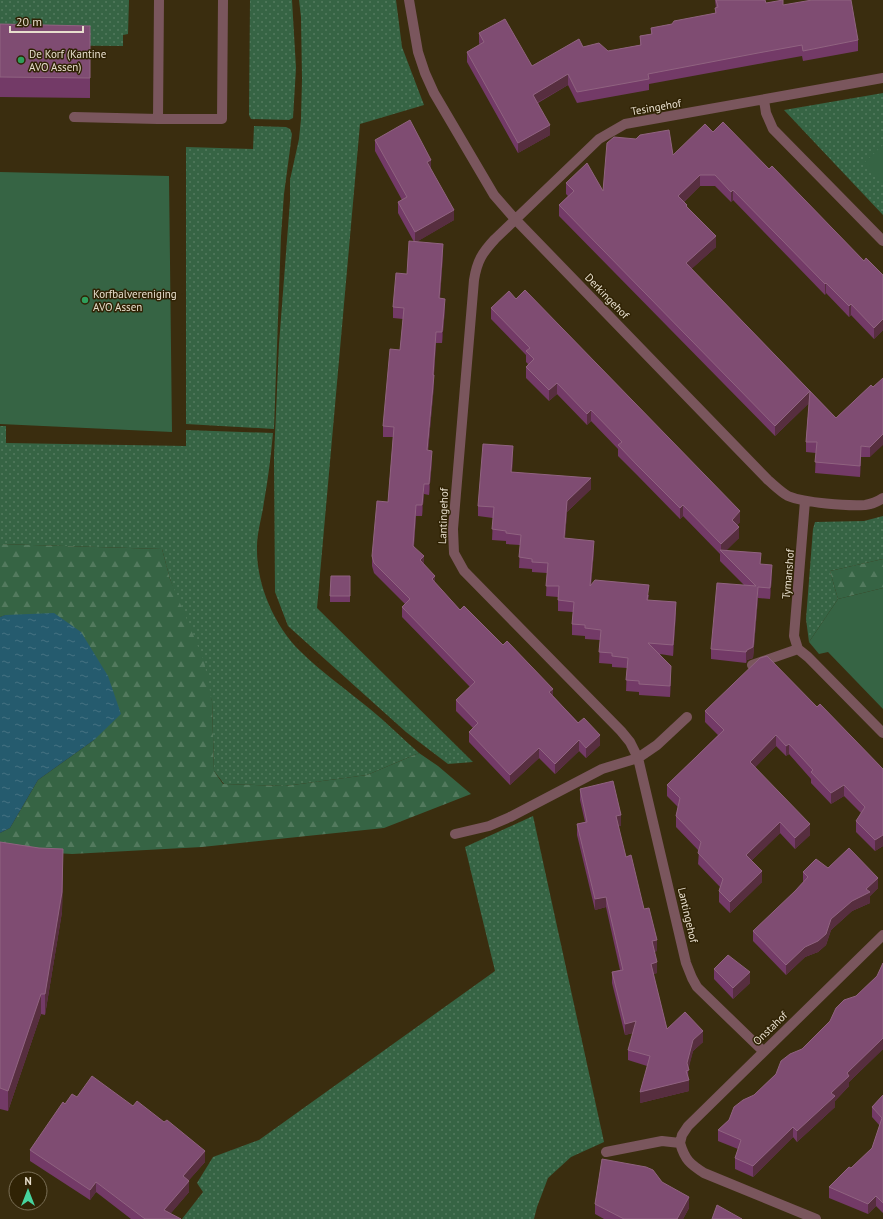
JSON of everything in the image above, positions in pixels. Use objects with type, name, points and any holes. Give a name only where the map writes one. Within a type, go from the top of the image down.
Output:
[{"type":"street","points":[[158,119],[159,0]]},
{"type":"street","points":[[74,117],[222,120],[223,0]]},
{"type":"street","name":"Derkingehof","points":[[409,0],[418,52],[425,74],[434,93],[494,195],[516,219],[768,480],[787,495],[806,501],[866,505],[875,503],[883,498]]},
{"type":"street","name":"Tesingehof","points":[[516,219],[599,139],[625,124],[883,78]]},
{"type":"street","points":[[764,100],[766,113],[773,129],[883,241]]},
{"type":"street","name":"Lantingehof","points":[[516,219],[483,251],[476,265],[453,529],[454,553],[464,571],[621,731],[630,742],[638,758],[686,963],[692,978],[697,987],[764,1052]]},
{"type":"street","name":"Tymanshof","points":[[798,649],[794,636],[806,501]]},
{"type":"street","points":[[752,666],[798,649],[808,657],[883,733]]},
{"type":"street","points":[[455,834],[489,826],[510,817],[602,769],[638,758],[657,745],[687,717]]},
{"type":"street","name":"Onstahof","points":[[680,1143],[682,1135],[688,1126],[883,935]]},
{"type":"street","points":[[606,1152],[662,1141],[680,1143],[683,1155],[690,1164],[704,1173],[816,1219]]},
{"type":"green space","points":[[0,0],[129,0],[128,34],[123,35],[123,46],[0,45]]},
{"type":"green space","points":[[250,0],[292,0],[296,68],[293,118],[289,120],[251,119],[249,115]]},
{"type":"green space","points":[[299,0],[396,0],[402,47],[424,105],[360,124],[317,608],[473,762],[448,764],[406,732],[288,626],[275,592],[274,457],[279,344],[290,201],[290,180],[299,139],[301,119],[301,17]]},
{"type":"green space","points":[[883,93],[883,215],[784,110]]},
{"type":"green space","points":[[254,126],[286,127],[290,129],[292,134],[284,194],[281,236],[274,429],[186,424],[186,147],[253,149]]},
{"type":"green space","points":[[883,145],[883,184],[863,164]]},
{"type":"green space","name":"Korfbalvereniging AVO Assen","points":[[0,172],[169,176],[172,432],[0,424]]},
{"type":"green space","points":[[0,426],[6,426],[6,443],[186,446],[186,430],[273,433],[268,476],[257,541],[257,561],[263,589],[268,603],[282,629],[308,659],[376,714],[419,753],[367,775],[285,786],[224,784],[214,771],[212,701],[170,579],[162,549],[0,544]]},
{"type":"green space","points":[[883,516],[883,559],[830,571],[838,599],[809,642],[806,619],[813,529],[815,522],[864,521]]},
{"type":"green space","points":[[0,544],[162,549],[170,579],[204,661],[212,701],[214,771],[223,784],[285,786],[367,775],[419,753],[438,766],[471,794],[384,828],[202,847],[72,854],[21,851],[0,852],[0,833],[10,828],[38,780],[94,740],[6,615],[0,617]]},
{"type":"green space","points":[[883,559],[883,588],[838,599],[830,571]]},
{"type":"green space","points":[[883,588],[883,709],[828,652],[819,654],[809,642],[838,599]]},
{"type":"green space","points":[[533,816],[604,1142],[571,1157],[548,1178],[534,1219],[182,1219],[203,1192],[197,1183],[213,1157],[259,1140],[495,971],[465,847]]},
{"type":"water","points":[[54,613],[81,632],[108,676],[121,714],[94,740],[38,780],[10,828],[0,833],[0,617],[5,615]]},
{"type":"building","points":[[716,0],[765,0],[766,3],[783,0],[783,5],[812,0],[851,0],[858,40],[803,51],[802,45],[758,53],[648,74],[649,79],[577,92],[568,74],[533,95],[550,125],[518,143],[467,52],[484,42],[479,33],[505,19],[532,66],[579,39],[583,47],[599,43],[608,51],[641,45],[640,36],[652,34],[651,28],[672,24],[674,21],[716,13],[715,8],[718,7]]},
{"type":"building","points":[[0,24],[90,26],[90,78],[0,77]]},
{"type":"building","points":[[410,120],[431,160],[427,162],[454,210],[415,232],[398,202],[407,197],[375,140]]},
{"type":"building","points":[[723,122],[769,169],[772,166],[864,261],[866,258],[883,275],[883,319],[874,328],[851,304],[849,306],[826,283],[825,284],[733,190],[731,192],[715,175],[700,175],[678,196],[716,236],[686,263],[810,391],[775,426],[559,205],[574,191],[566,183],[587,163],[603,191],[607,143],[614,137],[636,139],[640,135],[669,130],[673,155],[705,124],[713,132]]},
{"type":"building","points":[[409,241],[443,244],[439,298],[445,299],[442,332],[436,332],[434,375],[427,450],[432,451],[429,484],[424,484],[422,505],[416,505],[413,546],[424,556],[420,560],[435,576],[432,579],[460,610],[464,606],[503,645],[507,641],[553,689],[549,692],[578,723],[584,718],[600,735],[586,748],[579,740],[555,764],[539,748],[510,775],[469,732],[478,723],[456,700],[475,682],[402,607],[410,599],[374,563],[372,556],[377,501],[388,502],[394,427],[383,426],[390,349],[400,350],[404,308],[393,307],[396,273],[407,274]]},
{"type":"building","points":[[525,290],[740,511],[732,520],[739,527],[721,544],[683,505],[680,508],[637,465],[618,445],[622,442],[591,410],[587,414],[557,383],[549,390],[526,367],[534,359],[526,351],[530,348],[491,308],[509,291],[516,299]]},
{"type":"building","points":[[883,378],[883,434],[870,447],[861,446],[860,466],[815,462],[817,442],[806,442],[810,391],[836,418],[871,385],[873,387]]},
{"type":"building","points":[[483,444],[513,446],[511,472],[591,478],[567,501],[564,538],[594,541],[590,586],[595,580],[649,585],[647,600],[676,602],[673,645],[648,643],[671,666],[670,686],[639,684],[639,681],[626,680],[628,658],[612,656],[612,653],[599,652],[601,630],[585,628],[585,625],[572,624],[574,602],[558,600],[559,586],[546,586],[548,563],[532,562],[532,559],[519,557],[521,535],[492,529],[494,507],[478,506]]},
{"type":"building","points":[[720,550],[761,553],[760,564],[772,565],[770,588],[758,587],[753,647],[746,652],[711,649],[717,583],[756,586]]},
{"type":"building","points":[[331,576],[350,576],[350,596],[330,596]]},
{"type":"building","points":[[767,656],[817,707],[820,704],[883,769],[883,835],[875,840],[856,821],[865,807],[844,785],[831,793],[811,772],[813,770],[789,744],[786,746],[776,735],[750,762],[810,824],[795,838],[780,822],[746,855],[762,871],[730,902],[719,891],[723,879],[698,853],[701,842],[676,816],[680,798],[667,785],[724,730],[705,711],[760,658]]},
{"type":"building","points":[[613,781],[621,815],[616,816],[626,857],[631,855],[644,909],[649,908],[657,940],[652,941],[657,962],[651,964],[667,1029],[685,1012],[703,1031],[693,1040],[687,1063],[689,1070],[686,1071],[689,1080],[640,1092],[650,1056],[628,1050],[636,1021],[625,1024],[612,972],[623,970],[606,897],[595,899],[577,824],[587,822],[580,789]]},
{"type":"building","points":[[0,842],[39,848],[63,849],[62,892],[45,994],[41,994],[8,1091],[0,1088]]},
{"type":"building","points":[[849,848],[878,878],[866,889],[870,892],[852,901],[831,919],[826,934],[818,941],[805,947],[786,965],[753,931],[808,877],[803,872],[816,859],[828,868]]},
{"type":"building","points":[[728,955],[750,972],[733,988],[714,969]]},
{"type":"building","points":[[883,963],[883,1038],[847,1073],[849,1076],[831,1093],[835,1096],[797,1131],[793,1127],[753,1166],[735,1158],[741,1140],[718,1130],[729,1120],[734,1107],[743,1100],[754,1095],[776,1074],[781,1061],[790,1054],[802,1049],[830,1021],[836,1008],[844,1000],[856,996],[877,976]]},
{"type":"building","points":[[92,1076],[133,1106],[137,1101],[164,1122],[167,1120],[205,1151],[183,1176],[189,1181],[164,1210],[181,1219],[145,1219],[96,1182],[90,1190],[30,1150],[63,1102],[65,1104],[72,1094],[77,1097]]},
{"type":"building","points":[[883,1095],[883,1203],[876,1196],[868,1204],[829,1187],[849,1167],[851,1168],[872,1148],[882,1118],[872,1107]]},
{"type":"building","points":[[602,1159],[646,1167],[653,1170],[662,1182],[689,1197],[677,1219],[624,1219],[595,1204]]},
{"type":"building","points":[[717,1205],[742,1219],[712,1219]]},
{"type":"place","name":"De Korf (Kantine AVO Assen)","points":[[21,60]]},
{"type":"place","name":"Korfbalvereniging AVO Assen","points":[[85,300]]}]
